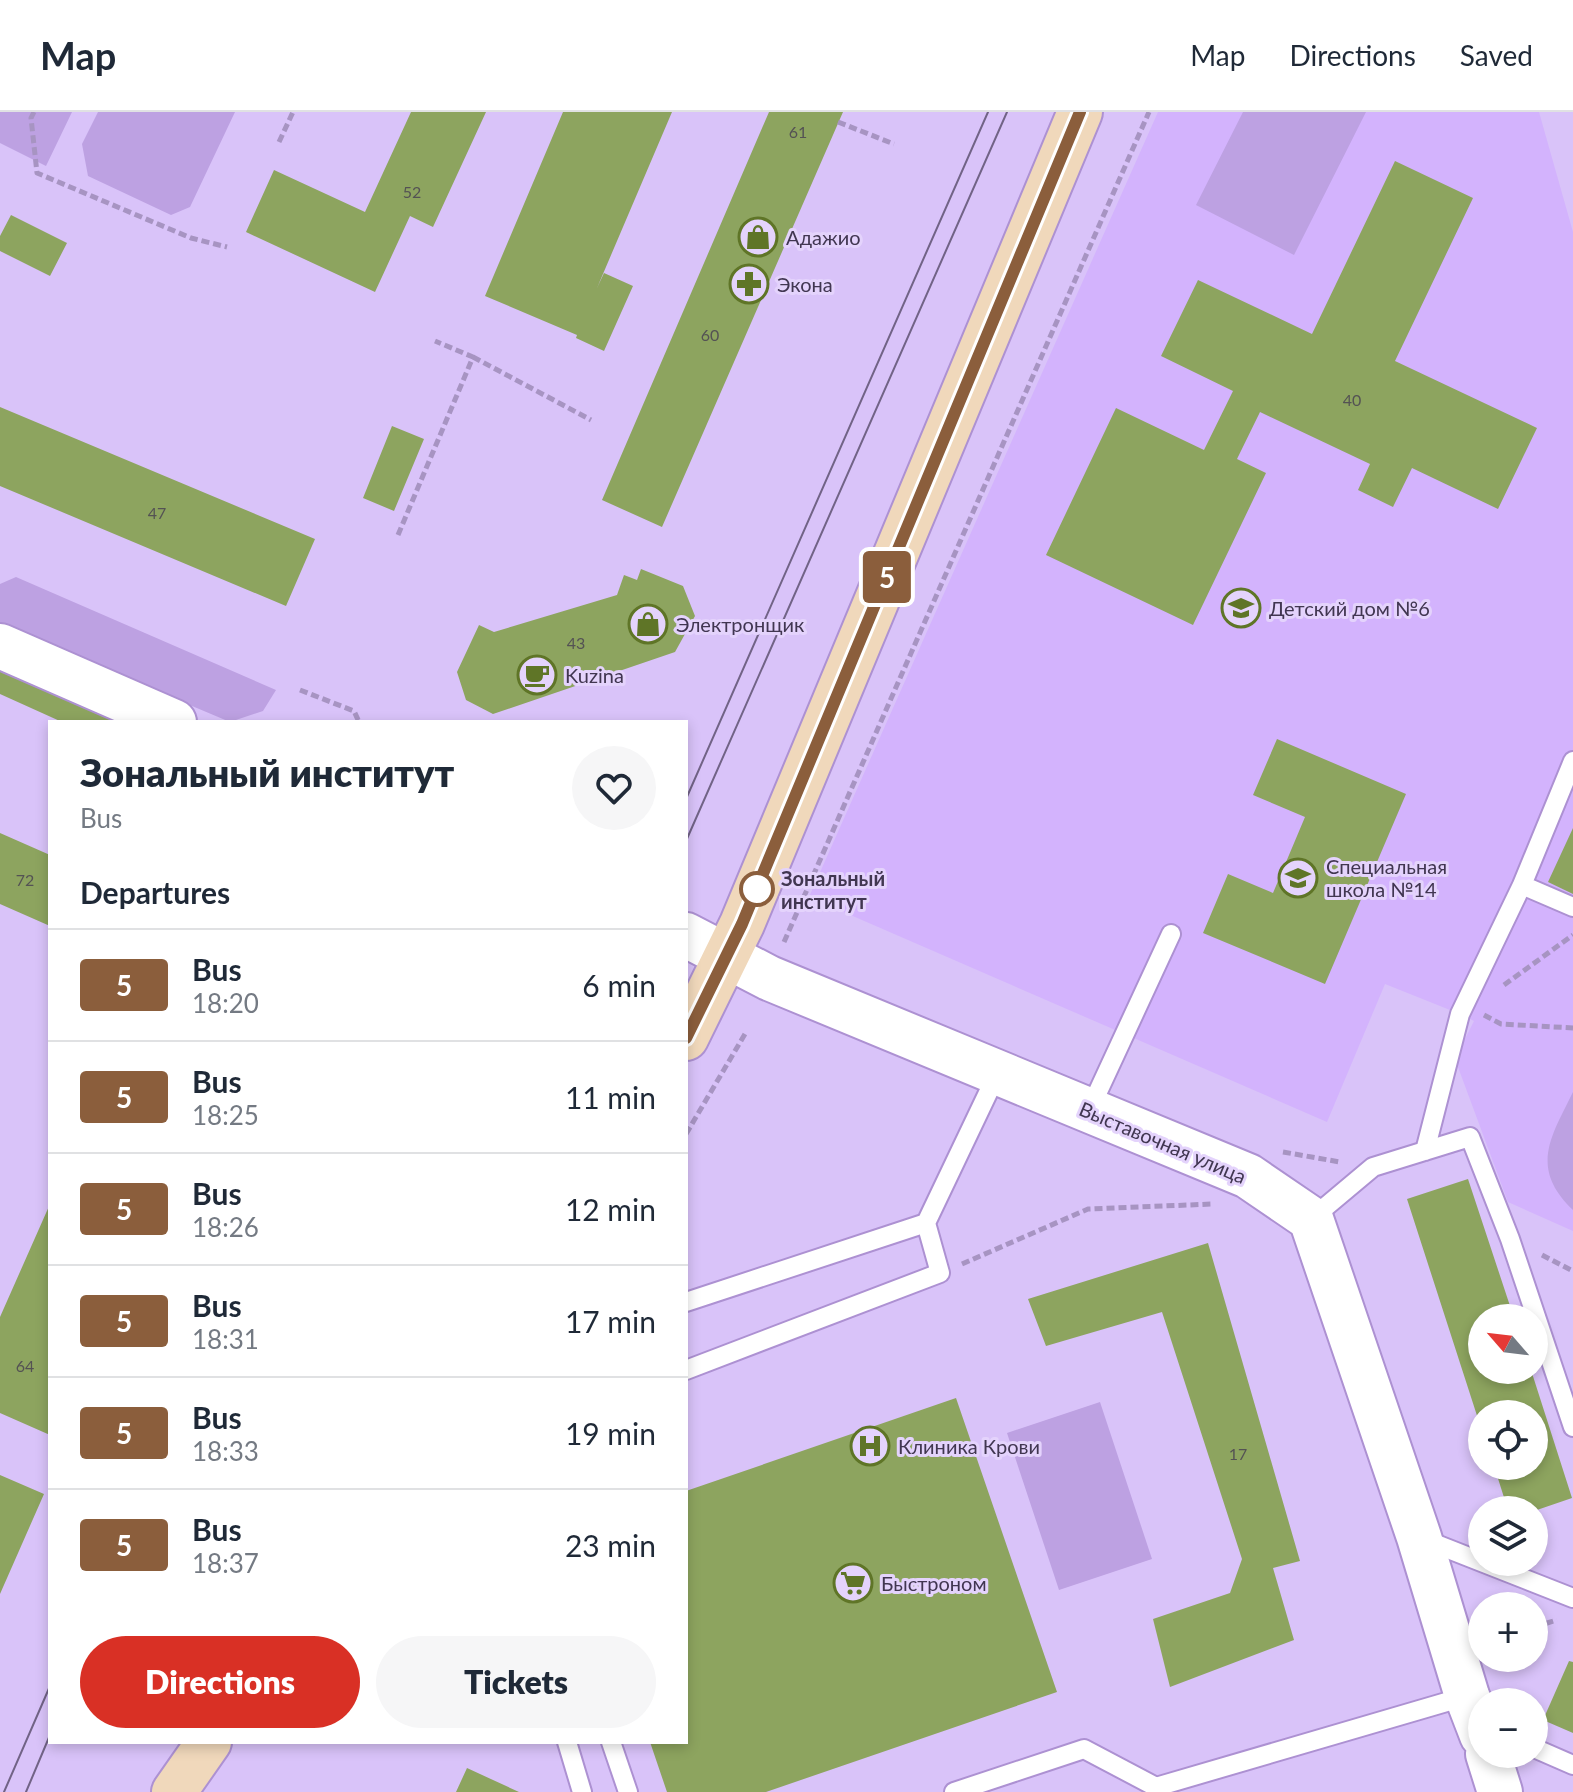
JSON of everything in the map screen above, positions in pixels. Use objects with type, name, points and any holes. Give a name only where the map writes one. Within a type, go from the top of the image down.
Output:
[{"type":"main road","points":[[688,1034],[748,910],[1080,112]]},
{"type":"main road","points":[[174,1792],[208,1744]]},
{"type":"street","points":[[0,646],[169,720]]},
{"type":"street","name":"Выставочная улица","points":[[688,936],[769,978],[1248,1176],[1311,1219]]},
{"type":"street","points":[[1311,1219],[1468,1692]]},
{"type":"street","points":[[1492,1768],[1500,1792]]},
{"type":"lane","points":[[1425,1151],[1464,1004],[1522,885],[1573,761]]},
{"type":"lane","points":[[1522,885],[1573,907]]},
{"type":"lane","points":[[1089,1111],[1171,934]]},
{"type":"lane","points":[[688,1369],[940,1273],[926,1223],[997,1074]]},
{"type":"lane","points":[[1311,1219],[1373,1167],[1470,1137],[1510,1239],[1573,1427]]},
{"type":"lane","points":[[688,1301],[926,1223]]},
{"type":"lane","points":[[1419,1537],[1573,1598]]},
{"type":"lane","points":[[954,1792],[1084,1749],[1156,1787],[1468,1729]]},
{"type":"lane","points":[[568,1744],[582,1792]]},
{"type":"lane","points":[[612,1744],[628,1792]]},
{"type":"lane","points":[[1548,1754],[1573,1765]]},
{"type":"path","points":[[34,112],[31,118],[37,173],[191,238],[227,247]]},
{"type":"path","points":[[279,142],[293,112]]},
{"type":"path","points":[[784,942],[1149,112]]},
{"type":"path","points":[[838,122],[894,144]]},
{"type":"path","points":[[435,341],[473,357],[591,420]]},
{"type":"path","points":[[398,535],[473,357]]},
{"type":"path","points":[[300,690],[354,711],[358,720]]},
{"type":"path","points":[[1464,1004],[1486,999],[1573,935]]},
{"type":"path","points":[[1464,1004],[1501,1024],[1573,1028]]},
{"type":"path","points":[[688,1131],[745,1034]]},
{"type":"path","points":[[940,1273],[1088,1209],[1231,1204],[1248,1176]]},
{"type":"shaded area","points":[[0,112],[72,112],[46,166],[0,143]]},
{"type":"shaded area","points":[[98,112],[235,112],[190,207],[171,215],[88,176],[82,144]]},
{"type":"shaded area","name":"Детский дом №6","points":[[1158,112],[1539,112],[1573,232],[1573,1231],[1508,1202],[1455,1059],[1474,1021],[1460,1014],[1385,984],[1327,1122],[809,897]]},
{"type":"shaded area","points":[[1243,112],[1366,112],[1294,255],[1196,205]]},
{"type":"shaded area","points":[[16,577],[276,690],[263,711],[236,720],[225,720],[0,625],[0,584]]},
{"type":"shaded area","points":[[1573,1092],[1573,1210],[1559,1195],[1551,1180],[1548,1152]]},
{"type":"shaded area","points":[[1100,1402],[1152,1559],[1059,1590],[1007,1433]]},
{"type":"building","points":[[411,112],[486,112],[433,227],[410,216],[375,292],[246,232],[274,170],[365,212]]},
{"type":"building","points":[[563,112],[672,112],[597,288],[604,273],[633,286],[604,351],[576,338],[577,335],[485,296]]},
{"type":"building","points":[[769,112],[843,112],[662,527],[602,500]]},
{"type":"building","points":[[1395,161],[1473,198],[1395,361],[1537,428],[1498,509],[1412,468],[1393,507],[1358,490],[1370,464],[1260,412],[1237,459],[1266,473],[1193,625],[1046,555],[1116,408],[1204,450],[1233,391],[1161,356],[1198,280],[1312,334]]},
{"type":"building","points":[[11,215],[67,243],[50,276],[0,251],[0,236]]},
{"type":"building","points":[[0,407],[315,539],[286,606],[0,486]]},
{"type":"building","points":[[392,426],[424,439],[394,511],[363,498]]},
{"type":"building","points":[[641,569],[683,586],[695,616],[675,652],[493,714],[466,700],[457,672],[479,625],[494,632],[617,595],[624,575],[637,580]]},
{"type":"building","points":[[0,668],[115,720],[58,720],[0,694]]},
{"type":"building","points":[[1277,739],[1406,794],[1325,984],[1203,933],[1228,874],[1273,893],[1305,817],[1253,795]]},
{"type":"building","points":[[1573,828],[1573,894],[1548,882]]},
{"type":"building","points":[[0,833],[48,854],[48,925],[0,904]]},
{"type":"building","points":[[1468,1179],[1509,1304],[1468,1304],[1468,1384],[1535,1384],[1541,1400],[1472,1400],[1407,1199]]},
{"type":"building","points":[[48,1209],[48,1434],[0,1413],[0,1317]]},
{"type":"building","points":[[1208,1243],[1300,1561],[1273,1568],[1294,1640],[1170,1687],[1153,1619],[1230,1593],[1242,1559],[1162,1312],[1046,1346],[1028,1299]]},
{"type":"building","name":"Быстроном","points":[[956,1398],[1057,1692],[766,1792],[667,1792],[651,1744],[688,1744],[688,1490]]},
{"type":"building","points":[[1548,1423],[1572,1498],[1548,1506],[1548,1496],[1504,1496],[1498,1480],[1548,1480]]},
{"type":"building","points":[[0,1475],[44,1494],[0,1594]]},
{"type":"building","points":[[1569,1661],[1573,1662],[1573,1733],[1548,1722],[1548,1709]]},
{"type":"building","points":[[467,1768],[519,1792],[456,1792]]},
{"type":"tram line","points":[[688,794],[988,112]]},
{"type":"tram line","points":[[688,836],[1007,112]]},
{"type":"tram line","points":[[4,1792],[48,1691]]},
{"type":"tram line","points":[[26,1792],[48,1740]]},
{"type":"bus line","name":"5","points":[[688,1034],[742,924],[1080,112]]},
{"type":"place","name":"Адажио","points":[[758,237]]},
{"type":"place","name":"Экона","points":[[749,284]]},
{"type":"place","name":"Детский дом №6","points":[[1241,608]]},
{"type":"place","name":"Электронщик","points":[[648,624]]},
{"type":"place","name":"Kuzina","points":[[537,675]]},
{"type":"place","name":"Специальная школа №14","points":[[1298,878]]},
{"type":"place","name":"Зональный институт","points":[[757,889]]},
{"type":"place","name":"Клиника Крови","points":[[870,1446]]},
{"type":"place","name":"Быстроном","points":[[853,1583]]}]
